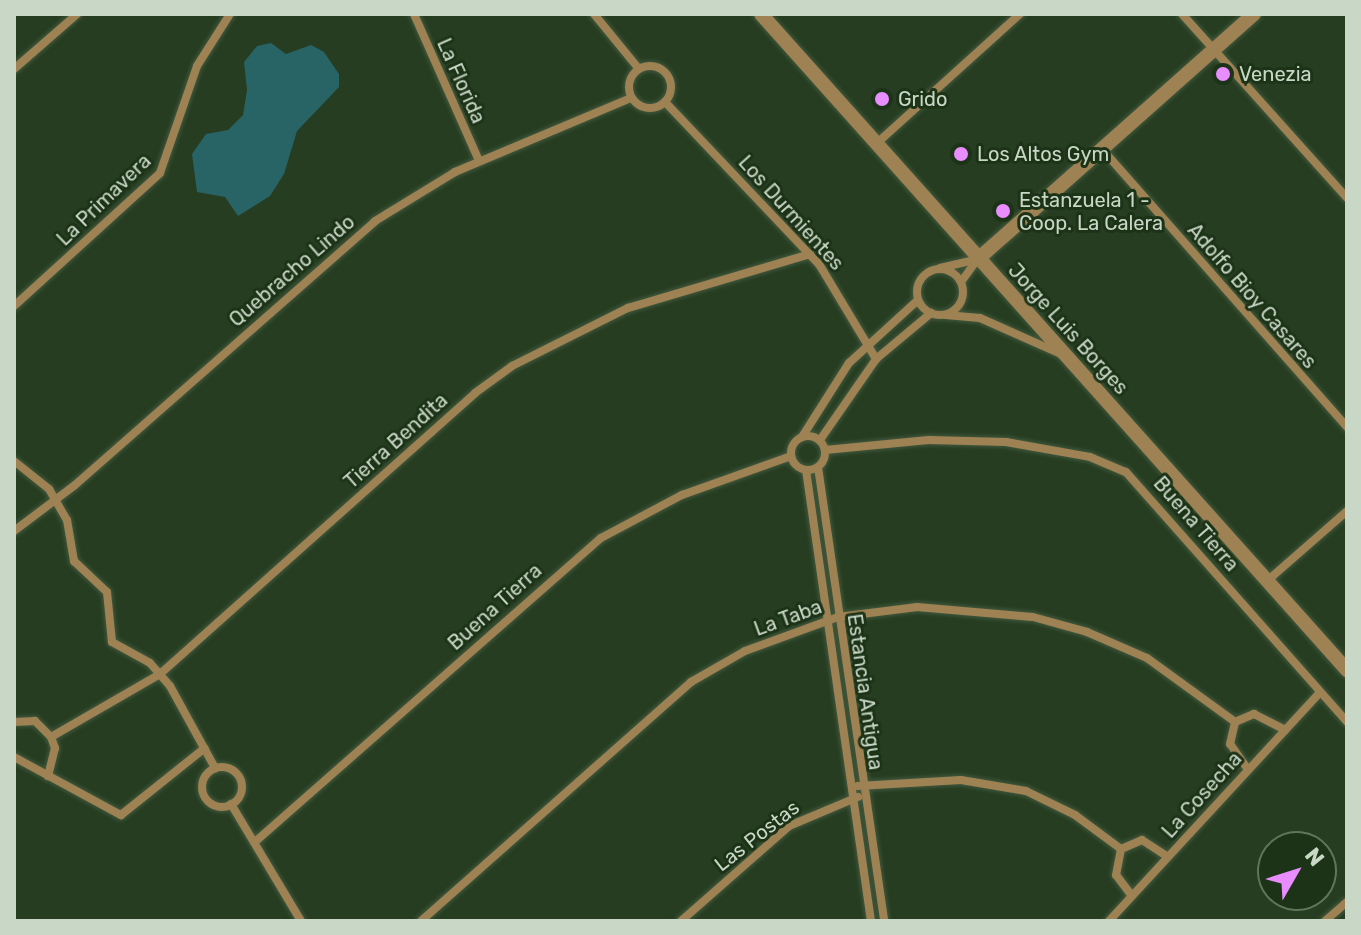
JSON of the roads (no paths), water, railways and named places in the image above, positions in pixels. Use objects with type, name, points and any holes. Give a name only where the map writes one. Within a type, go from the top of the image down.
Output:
[{"type":"street","points":[[14,69],[77,14]]},
{"type":"street","name":"La Primavera","points":[[14,306],[160,173],[197,66],[230,14]]},
{"type":"street","name":"La Florida","points":[[414,14],[479,161]]},
{"type":"street","points":[[594,14],[639,69]]},
{"type":"street","name":"Jorge Luis Borges","points":[[762,14],[1347,670]]},
{"type":"street","points":[[877,143],[1020,14]]},
{"type":"street","points":[[1182,14],[1347,198]]},
{"type":"street","points":[[946,315],[961,302],[961,282],[978,259],[1254,14]]},
{"type":"street","points":[[659,68],[668,77],[671,90],[665,102],[647,108],[631,98],[628,85],[639,69],[659,68]]},
{"type":"street","name":"Quebracho Lindo","points":[[14,531],[56,500],[375,221],[479,161],[631,98]]},
{"type":"street","name":"Los Durmientes","points":[[665,102],[810,254],[876,359]]},
{"type":"street","name":"Adolfo Bioy Casares","points":[[1102,149],[1347,427]]},
{"type":"street","name":"Tierra Bendita","points":[[51,737],[160,674],[512,366],[628,308],[810,254]]},
{"type":"street","points":[[820,440],[825,450],[818,467],[806,470],[791,456],[794,442],[802,437],[833,383],[868,344],[918,300],[919,284],[936,270],[978,259]]},
{"type":"street","points":[[936,270],[951,272],[961,282]]},
{"type":"street","points":[[918,300],[931,313],[980,318],[1066,356]]},
{"type":"street","points":[[820,440],[876,359],[931,313]]},
{"type":"street","points":[[802,437],[820,440]]},
{"type":"street","name":"Buena Tierra","points":[[825,450],[970,440],[1036,446],[1112,465],[1138,481],[1347,722]]},
{"type":"street","name":"Buena Tierra","points":[[256,841],[601,538],[682,495],[791,456]]},
{"type":"street","points":[[14,461],[41,481],[56,500],[70,531],[74,561],[110,600],[112,642],[160,674],[215,768]]},
{"type":"street","name":"Estancia Antigua","points":[[818,467],[834,618],[859,791],[884,921]]},
{"type":"street","name":"Estancia Antigua","points":[[806,470],[834,618]]},
{"type":"street","points":[[1267,581],[1347,511]]},
{"type":"street","name":"La Taba","points":[[421,921],[683,687],[745,651],[834,618],[958,608],[1046,621],[1147,658],[1235,722]]},
{"type":"street","name":"La Cosecha","points":[[1109,921],[1320,692]]},
{"type":"street","points":[[1247,768],[1230,744],[1235,722],[1254,714],[1285,730]]},
{"type":"street","points":[[14,722],[35,721],[51,737],[55,748],[48,776]]},
{"type":"street","points":[[14,757],[121,815],[205,748]]},
{"type":"street","points":[[215,768],[234,771],[241,782],[240,795],[231,804],[213,804],[204,795],[205,776],[215,768]]},
{"type":"street","name":"Las Postas","points":[[681,921],[789,826],[859,791],[961,780],[1026,791],[1075,815],[1121,849]]},
{"type":"street","name":"Estancia Antigua","points":[[859,791],[871,921]]},
{"type":"street","points":[[231,804],[256,841],[277,886],[301,921]]},
{"type":"street","points":[[1132,896],[1116,875],[1121,849],[1142,840],[1168,857]]},
{"type":"street","points":[[1325,921],[1347,902]]},
{"type":"water","points":[[271,43],[286,54],[311,45],[324,52],[339,74],[339,87],[297,131],[284,174],[270,196],[238,216],[225,197],[197,192],[192,154],[206,134],[228,130],[243,115],[247,90],[244,62],[257,46]]},
{"type":"place","name":"Venezia","points":[[1223,74]]},
{"type":"place","name":"Grido","points":[[882,99]]},
{"type":"place","name":"Los Altos Gym","points":[[961,154]]},
{"type":"place","name":"Estanzuela 1 - Coop. La Calera","points":[[1003,211]]}]
